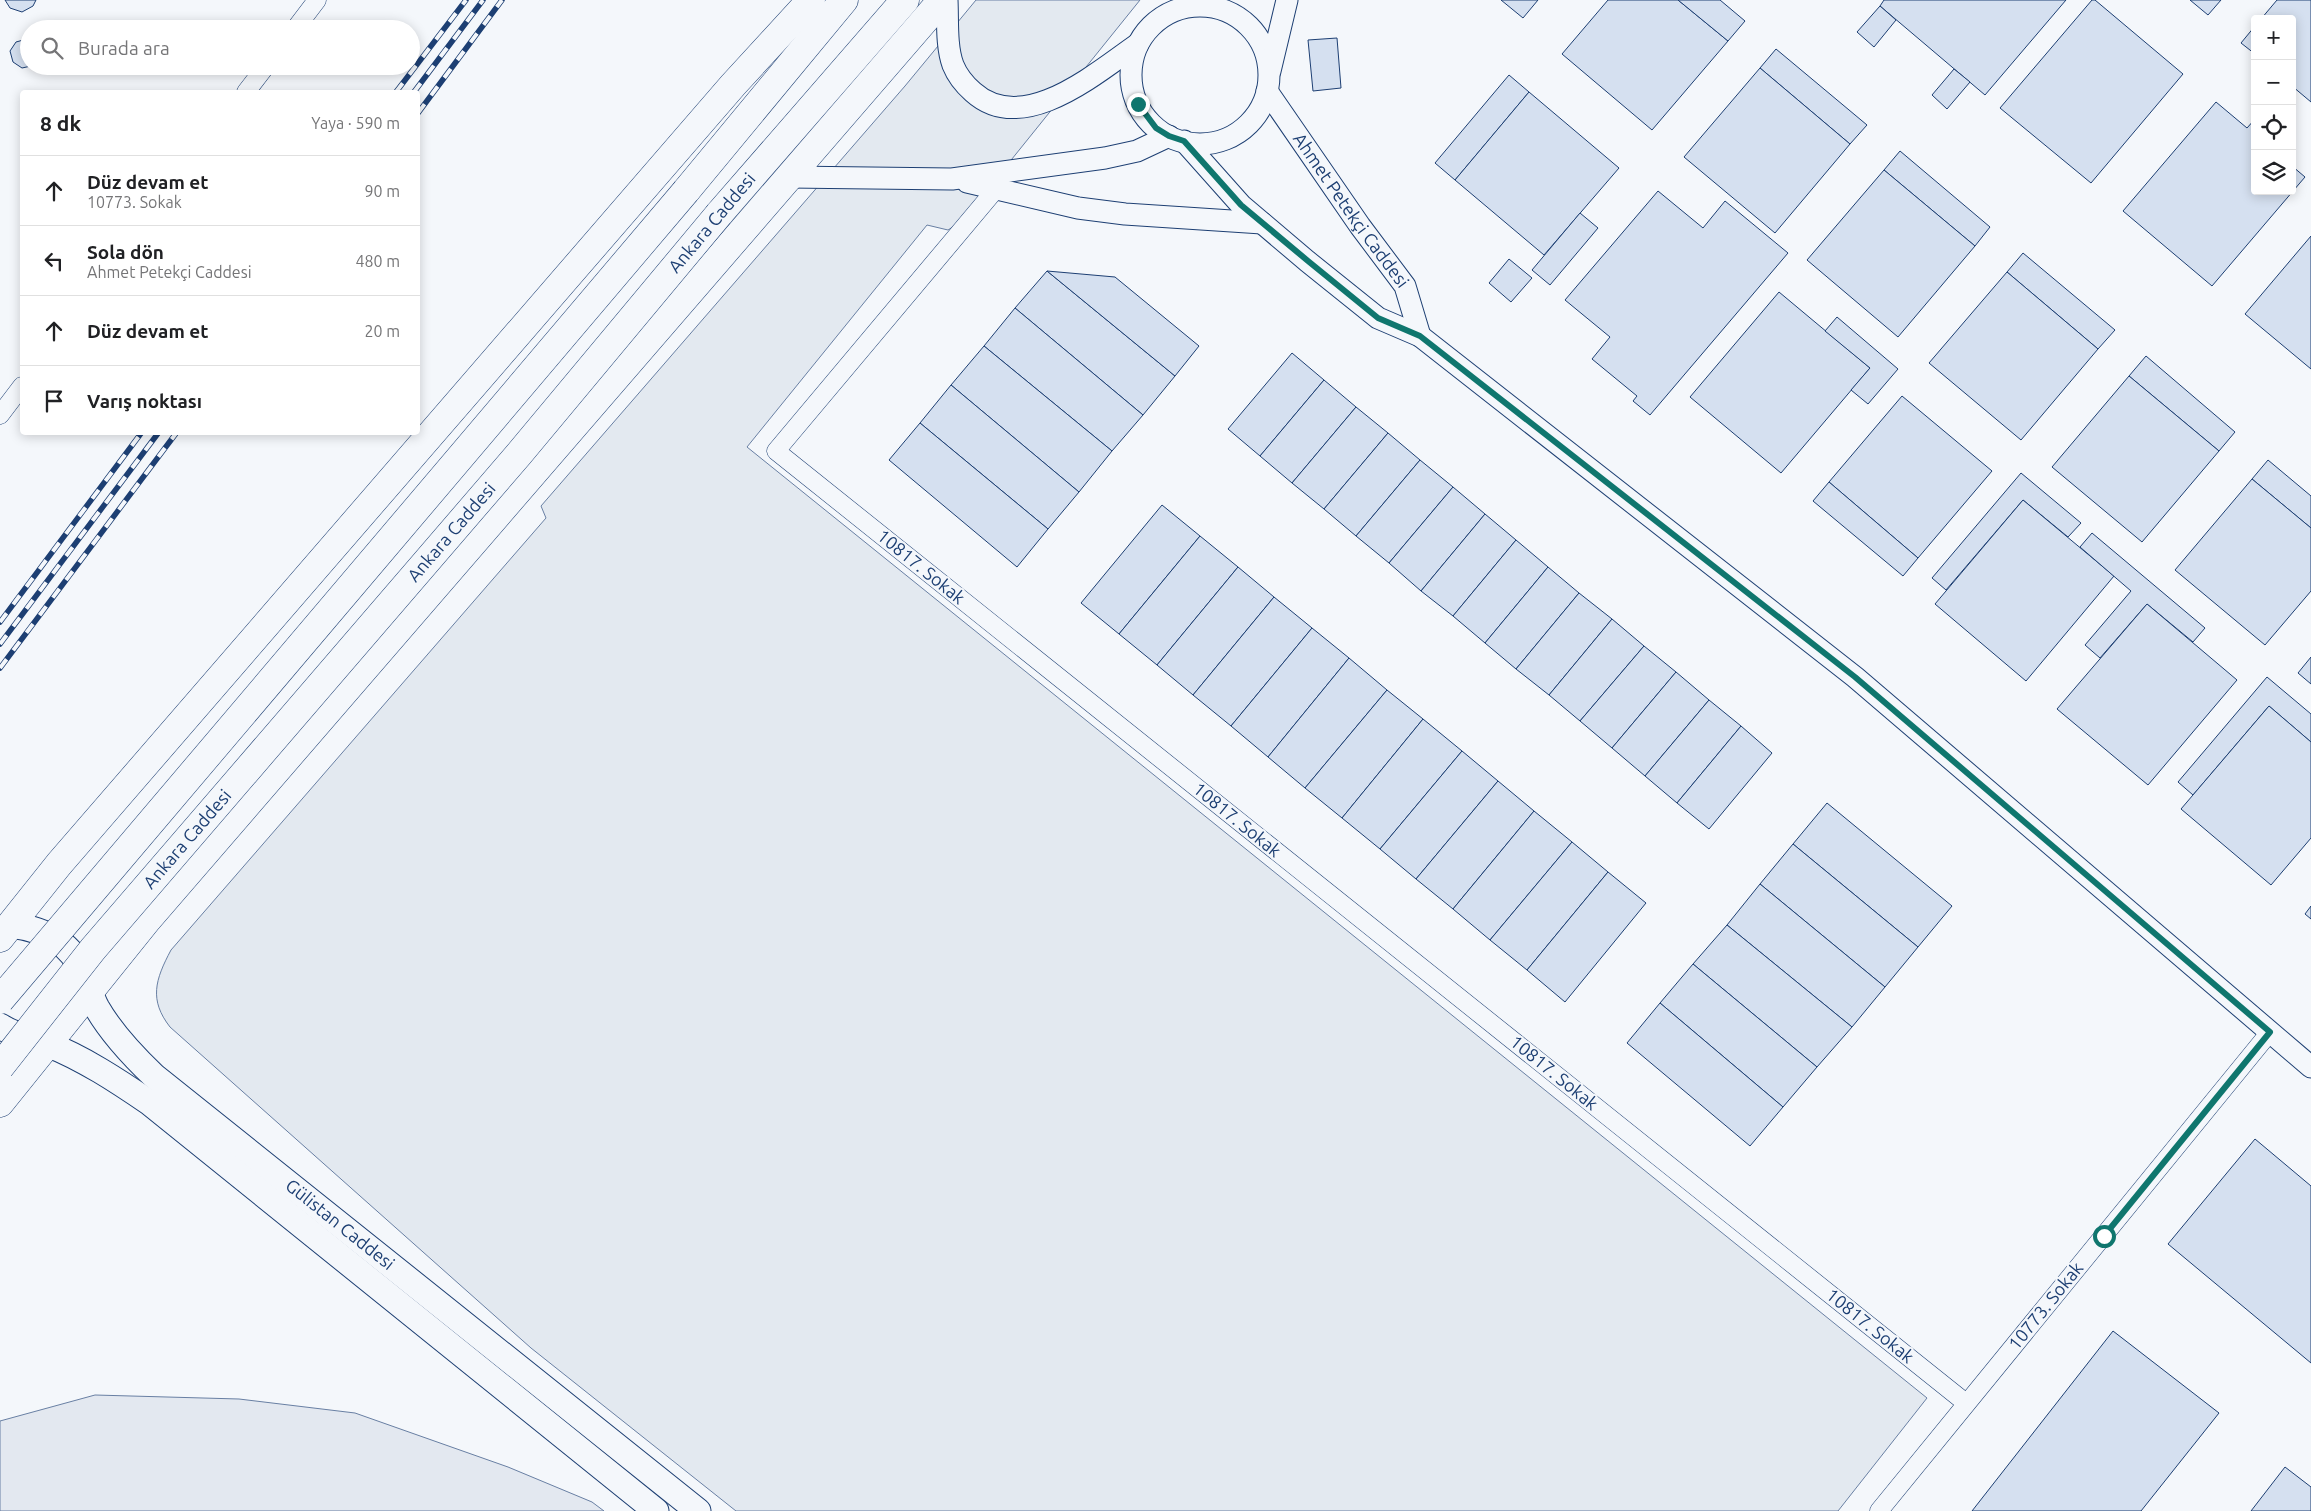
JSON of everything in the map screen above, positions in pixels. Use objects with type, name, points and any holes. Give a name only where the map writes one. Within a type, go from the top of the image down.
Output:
[{"type":"highway","points":[[4,929],[733,85],[811,0]]},
{"type":"highway","points":[[0,1000],[686,191],[844,0]]},
{"type":"highway","name":"Ankara Caddesi","points":[[0,1067],[94,949],[513,462],[718,214],[905,0]]},
{"type":"highway","points":[[0,1103],[148,919],[942,0]]},
{"type":"main road","name":"Gülistan Caddesi","points":[[4,929],[31,927],[47,933],[62,944],[73,954],[80,966],[89,992],[115,1034],[154,1076],[698,1511]]},
{"type":"main road","name":"Gülistan Caddesi","points":[[0,1026],[29,1039],[46,1044],[109,1076],[150,1103],[656,1511]]},
{"type":"street","points":[[302,20],[317,0]]},
{"type":"street","points":[[947,0],[953,64],[965,84],[984,101],[1007,106],[1031,107],[1052,99],[1082,84],[1138,44],[1158,20],[1175,6],[1201,6],[1231,13],[1244,22],[1255,33],[1263,46],[1268,84]]},
{"type":"street","points":[[789,177],[952,179],[1105,158],[1137,151],[1176,139],[1214,142],[1229,137],[1253,118],[1268,84],[1287,0]]},
{"type":"street","points":[[1138,44],[1133,58],[1131,74],[1135,96],[1146,117],[1176,139],[1241,205],[1378,318],[1420,336],[1855,677],[2311,1067]]},
{"type":"street","points":[[248,90],[259,75]]},
{"type":"street","name":"Ahmet Petekçi Caddesi","points":[[1268,84],[1360,226],[1405,286],[1420,336]]},
{"type":"street","points":[[952,179],[1078,208],[1124,214],[1262,223]]},
{"type":"street","name":"10817. Sokak","points":[[996,189],[776,451],[1966,1403]]},
{"type":"street","points":[[0,416],[20,389]]},
{"type":"street","name":"10773. Sokak","points":[[1879,1511],[2270,1032]]},
{"type":"shaded area","points":[[976,0],[1140,0],[962,221],[948,230],[927,225],[747,447],[1927,1398],[1838,1511],[736,1511],[531,1348],[170,1027],[163,1017],[157,999],[158,980],[171,950],[546,518],[541,506],[905,86]]},
{"type":"shaded area","points":[[95,1395],[239,1399],[355,1413],[508,1467],[592,1502],[604,1511],[0,1511],[0,1421]]},
{"type":"building","points":[[5,0],[36,0],[33,6],[22,12],[10,8]]},
{"type":"building","points":[[1501,0],[1538,0],[1523,18]]},
{"type":"building","points":[[1608,0],[1678,0],[1728,41],[1652,130],[1562,54]]},
{"type":"building","points":[[1678,0],[1720,0],[1745,21],[1728,41]]},
{"type":"building","points":[[1884,0],[2066,0],[1985,95],[1880,6]]},
{"type":"building","points":[[2092,0],[2095,0],[2183,74],[2091,183],[2000,108]]},
{"type":"building","points":[[2190,0],[2221,0],[2208,15]]},
{"type":"building","points":[[2277,0],[2311,0],[2311,102],[2296,89],[2296,15],[2264,15]]},
{"type":"building","points":[[1880,6],[1896,20],[1874,47],[1857,32]]},
{"type":"building","points":[[2251,31],[2251,51],[2241,43]]},
{"type":"building","points":[[1337,38],[1341,88],[1313,91],[1308,40]]},
{"type":"building","points":[[20,41],[20,67],[13,62],[10,51],[16,42]]},
{"type":"building","points":[[1776,49],[1867,125],[1850,144],[1760,68]]},
{"type":"building","points":[[1760,68],[1850,144],[1775,233],[1684,157]]},
{"type":"building","points":[[1954,69],[1970,82],[1947,109],[1932,95]]},
{"type":"building","points":[[1509,75],[1529,92],[1455,180],[1435,163]]},
{"type":"building","points":[[1529,92],[1619,168],[1544,255],[1455,180]]},
{"type":"building","points":[[2216,102],[2247,128],[2251,124],[2251,195],[2290,195],[2212,286],[2123,211]]},
{"type":"building","points":[[1900,151],[1990,227],[1975,246],[1884,170]]},
{"type":"building","points":[[2296,169],[2305,177],[2296,188]]},
{"type":"building","points":[[1884,170],[1975,246],[1898,337],[1807,260]]},
{"type":"building","points":[[1658,191],[1703,228],[1725,201],[1788,253],[1650,415],[1633,401],[1637,396],[1592,359],[1610,337],[1565,300]]},
{"type":"building","points":[[1580,213],[1598,228],[1550,285],[1532,270]]},
{"type":"building","points":[[2311,236],[2311,369],[2245,314]]},
{"type":"building","points":[[2023,253],[2115,330],[2098,349],[2007,272]]},
{"type":"building","points":[[1509,259],[1532,278],[1511,302],[1489,283]]},
{"type":"building","points":[[1047,271],[1175,376],[1143,415],[1015,308]]},
{"type":"building","points":[[1047,271],[1115,277],[1199,346],[1175,376]]},
{"type":"building","points":[[2007,272],[2098,349],[2021,440],[1929,363]]},
{"type":"building","points":[[1779,292],[1870,368],[1781,473],[1690,397]]},
{"type":"building","points":[[1015,308],[1143,415],[1112,451],[984,346]]},
{"type":"building","points":[[1837,317],[1898,369],[1868,404],[1851,390],[1870,368],[1825,331]]},
{"type":"building","points":[[984,346],[1112,451],[1079,492],[951,385]]},
{"type":"building","points":[[1292,353],[1324,380],[1260,456],[1228,429]]},
{"type":"building","points":[[2146,356],[2235,432],[2219,451],[2129,376]]},
{"type":"building","points":[[2129,376],[2219,451],[2142,542],[2052,467]]},
{"type":"building","points":[[1324,380],[1356,407],[1292,483],[1260,456]]},
{"type":"building","points":[[951,385],[1079,492],[1048,529],[920,423]]},
{"type":"building","points":[[1902,396],[1992,471],[1918,558],[1829,482]]},
{"type":"building","points":[[1356,407],[1388,433],[1324,509],[1292,483]]},
{"type":"building","points":[[920,423],[1048,529],[1017,567],[889,460]]},
{"type":"building","points":[[1388,433],[1420,460],[1356,536],[1324,509]]},
{"type":"building","points":[[1420,460],[1453,487],[1389,563],[1356,536]]},
{"type":"building","points":[[2268,460],[2311,496],[2311,528],[2252,479]]},
{"type":"building","points":[[2021,473],[2081,523],[2068,537],[2023,500],[1946,590],[1932,578]]},
{"type":"building","points":[[2252,479],[2311,528],[2311,591],[2265,645],[2175,570]]},
{"type":"building","points":[[1829,482],[1918,558],[1903,576],[1813,501]]},
{"type":"building","points":[[1453,487],[1485,514],[1421,591],[1389,563]]},
{"type":"building","points":[[2023,500],[2114,576],[2026,681],[1935,604]]},
{"type":"building","points":[[1162,505],[1200,536],[1119,634],[1081,603]]},
{"type":"building","points":[[1485,514],[1516,540],[1453,616],[1421,591]]},
{"type":"building","points":[[2092,533],[2205,628],[2193,642],[2147,604],[2100,658],[2085,645],[2131,591],[2080,547]]},
{"type":"building","points":[[1200,536],[1238,567],[1157,665],[1119,634]]},
{"type":"building","points":[[1516,540],[1548,567],[1485,643],[1453,616]]},
{"type":"building","points":[[1238,567],[1274,597],[1193,695],[1157,665]]},
{"type":"building","points":[[1548,567],[1579,593],[1516,669],[1485,643]]},
{"type":"building","points":[[1579,593],[1612,619],[1549,695],[1516,669]]},
{"type":"building","points":[[1274,597],[1312,628],[1231,726],[1193,695]]},
{"type":"building","points":[[2147,604],[2237,680],[2148,785],[2057,709]]},
{"type":"building","points":[[1612,619],[1644,646],[1580,721],[1549,695]]},
{"type":"building","points":[[1312,628],[1349,658],[1268,757],[1231,726]]},
{"type":"building","points":[[1644,646],[1676,672],[1612,748],[1580,721]]},
{"type":"building","points":[[2311,657],[2311,684],[2298,673]]},
{"type":"building","points":[[1349,658],[1387,690],[1305,788],[1268,757]]},
{"type":"building","points":[[1676,672],[1709,700],[1645,776],[1612,748]]},
{"type":"building","points":[[2267,677],[2311,714],[2311,742],[2269,706],[2193,795],[2178,782]]},
{"type":"building","points":[[1387,690],[1423,719],[1342,818],[1305,788]]},
{"type":"building","points":[[1709,700],[1741,726],[1677,803],[1645,776]]},
{"type":"building","points":[[2269,706],[2311,742],[2311,838],[2271,885],[2181,809]]},
{"type":"building","points":[[1423,719],[1462,751],[1380,849],[1342,818]]},
{"type":"building","points":[[1741,726],[1772,753],[1709,829],[1677,803]]},
{"type":"building","points":[[1462,751],[1498,781],[1416,879],[1380,849]]},
{"type":"building","points":[[1498,781],[1534,811],[1453,909],[1416,879]]},
{"type":"building","points":[[1827,803],[1952,906],[1918,947],[1793,844]]},
{"type":"building","points":[[1534,811],[1572,842],[1490,940],[1453,909]]},
{"type":"building","points":[[1572,842],[1608,872],[1527,970],[1490,940]]},
{"type":"building","points":[[1793,844],[1918,947],[1885,987],[1760,884]]},
{"type":"building","points":[[1608,872],[1646,903],[1565,1002],[1527,970]]},
{"type":"building","points":[[1760,884],[1885,987],[1852,1027],[1727,925]]},
{"type":"building","points":[[2311,906],[2311,919],[2305,914]]},
{"type":"building","points":[[1727,925],[1852,1027],[1817,1067],[1693,964]]},
{"type":"building","points":[[1693,964],[1817,1067],[1783,1107],[1660,1003]]},
{"type":"building","points":[[1660,1003],[1783,1107],[1750,1146],[1627,1043]]},
{"type":"building","points":[[2255,1139],[2311,1186],[2311,1363],[2168,1244]]},
{"type":"building","points":[[2113,1331],[2219,1413],[2141,1511],[1972,1511]]},
{"type":"building","points":[[2285,1467],[2311,1487],[2311,1511],[2251,1511]]},
{"type":"railway","points":[[420,60],[466,0]]},
{"type":"railway","points":[[416,90],[483,0]]},
{"type":"railway","points":[[420,110],[502,0]]},
{"type":"railway","points":[[398,90],[409,75]]},
{"type":"railway","points":[[0,622],[140,435]]},
{"type":"railway","points":[[0,644],[157,435]]},
{"type":"railway","points":[[0,668],[175,435]]},
{"type":"route","points":[[1138,104],[1156,128],[1169,136],[1184,141],[1241,205],[1308,261],[1378,318],[1420,336],[1855,677],[2270,1032],[2104,1236]]}]
